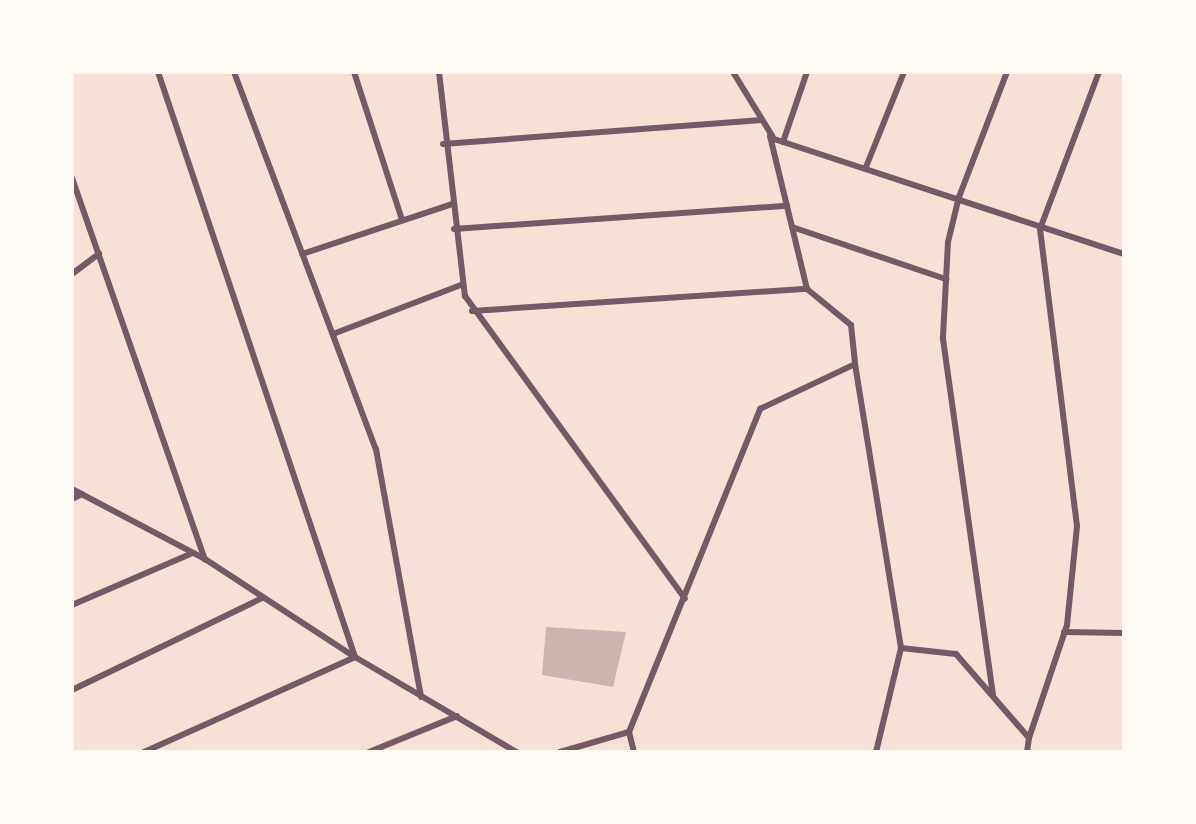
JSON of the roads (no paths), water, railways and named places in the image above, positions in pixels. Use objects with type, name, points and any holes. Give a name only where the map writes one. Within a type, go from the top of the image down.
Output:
[{"type":"street","points":[[158,72],[355,657]]},
{"type":"street","points":[[234,72],[376,449],[421,697]]},
{"type":"street","points":[[354,72],[402,220]]},
{"type":"street","points":[[439,72],[443,144],[454,229],[463,284],[472,311],[685,599]]},
{"type":"street","points":[[733,72],[768,129],[783,142],[959,197],[1040,229],[1124,254]]},
{"type":"street","points":[[783,142],[807,72]]},
{"type":"street","points":[[866,167],[904,72]]},
{"type":"street","points":[[993,695],[947,398],[946,279],[959,197],[1007,72]]},
{"type":"street","points":[[1027,752],[1029,738],[1064,632],[1077,526],[1040,229],[1099,72]]},
{"type":"street","points":[[443,144],[762,120]]},
{"type":"street","points":[[768,129],[807,289],[851,325],[855,364],[901,648],[876,752]]},
{"type":"street","points":[[72,178],[205,559]]},
{"type":"street","points":[[303,254],[452,204]]},
{"type":"street","points":[[454,229],[787,206]]},
{"type":"street","points":[[792,227],[946,279]]},
{"type":"street","points":[[72,274],[99,254]]},
{"type":"street","points":[[333,334],[463,284]]},
{"type":"street","points":[[472,311],[807,289]]},
{"type":"street","points":[[634,752],[629,732],[685,599],[760,409],[855,364]]},
{"type":"street","points":[[72,489],[205,559],[355,657],[516,752]]},
{"type":"street","points":[[72,500],[82,494]]},
{"type":"street","points":[[72,605],[193,553]]},
{"type":"street","points":[[72,690],[262,598]]},
{"type":"street","points":[[1064,632],[1124,633]]},
{"type":"street","points":[[901,648],[956,654],[1029,738]]},
{"type":"street","points":[[144,752],[355,657]]},
{"type":"street","points":[[369,752],[458,716]]},
{"type":"street","points":[[561,752],[629,732]]}]
